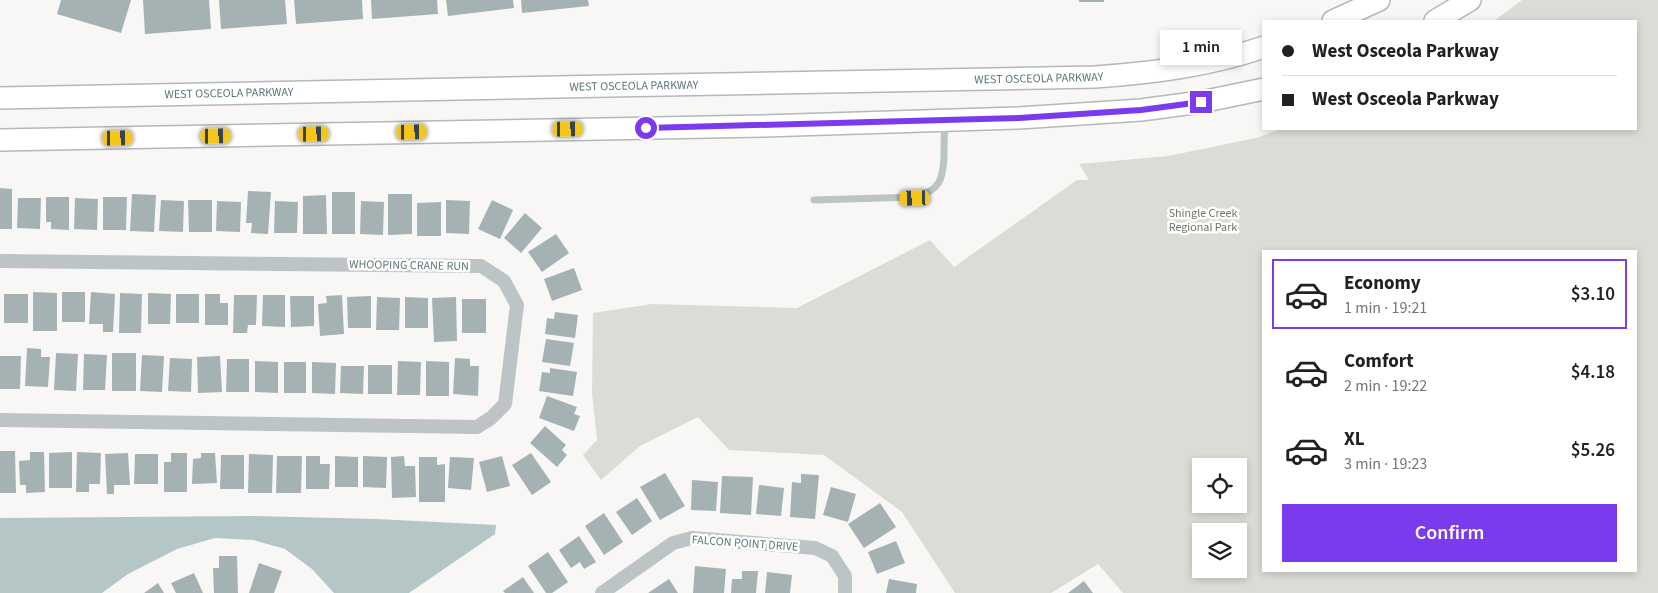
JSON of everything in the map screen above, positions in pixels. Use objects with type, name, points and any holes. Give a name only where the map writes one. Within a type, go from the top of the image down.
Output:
[{"type":"main road","points":[[1336,20],[1379,0]]},
{"type":"main road","points":[[1437,20],[1470,0]]},
{"type":"main road","name":"WEST OSCEOLA PARKWAY","points":[[0,98],[1095,77],[1144,74],[1194,66],[1262,48]]},
{"type":"main road","points":[[0,140],[763,126],[1019,118],[1141,110],[1201,102],[1262,89]]},
{"type":"street","name":"WHOOPING CRANE RUN","points":[[0,261],[481,266],[504,281],[517,305],[505,404],[491,418],[476,427],[0,420]]},
{"type":"street","name":"FALCON POINT DRIVE","points":[[602,593],[673,543],[692,538],[815,548],[832,556],[845,576],[845,593]]},
{"type":"lane","points":[[814,200],[915,198],[926,194],[939,182],[943,174],[945,120]]},
{"type":"green space","name":"Shingle Creek Regional Park","points":[[1522,0],[1658,0],[1658,593],[1123,593],[1098,564],[1051,593],[955,593],[902,512],[824,455],[729,450],[698,417],[640,446],[601,480],[583,455],[597,440],[592,393],[593,313],[652,304],[797,308],[930,240],[954,267],[1077,180],[1089,180],[1079,164],[1168,156],[1256,138],[1279,130],[1637,130],[1637,20],[1495,20]]},
{"type":"shaded area","points":[[252,516],[376,519],[496,525],[495,534],[409,593],[334,593],[312,569],[285,549],[253,540],[215,538],[177,549],[128,574],[102,593],[0,593],[0,518]]},
{"type":"building","points":[[61,0],[131,0],[121,33],[57,14]]},
{"type":"building","points":[[143,0],[209,0],[211,29],[145,34]]},
{"type":"building","points":[[219,0],[285,0],[287,24],[221,29]]},
{"type":"building","points":[[294,0],[362,0],[363,19],[296,24]]},
{"type":"building","points":[[371,0],[437,0],[438,14],[372,19]]},
{"type":"building","points":[[446,0],[513,0],[514,8],[448,16]]},
{"type":"building","points":[[521,0],[588,0],[589,6],[522,13]]},
{"type":"building","points":[[1079,0],[1104,0],[1104,2],[1079,2]]},
{"type":"building","points":[[0,188],[12,189],[12,229],[0,229]]},
{"type":"building","points":[[248,191],[271,192],[268,234],[251,233],[252,223],[246,223]]},
{"type":"building","points":[[332,192],[355,192],[355,234],[332,234]]},
{"type":"building","points":[[132,194],[156,195],[154,232],[130,231]]},
{"type":"building","points":[[388,194],[412,194],[412,234],[388,235]]},
{"type":"building","points":[[326,195],[327,234],[303,234],[303,196]]},
{"type":"building","points":[[46,197],[69,197],[69,230],[51,229],[51,222],[46,222]]},
{"type":"building","points":[[103,197],[127,197],[126,230],[103,230]]},
{"type":"building","points":[[18,198],[41,198],[40,229],[17,228]]},
{"type":"building","points":[[75,198],[98,199],[97,230],[74,229]]},
{"type":"building","points":[[161,200],[184,201],[183,232],[159,231]]},
{"type":"building","points":[[188,200],[212,200],[212,232],[189,232]]},
{"type":"building","points":[[446,200],[470,201],[469,234],[446,233]]},
{"type":"building","points":[[492,200],[513,210],[500,239],[478,229]]},
{"type":"building","points":[[217,201],[241,202],[240,232],[216,231]]},
{"type":"building","points":[[275,201],[298,202],[297,233],[274,233]]},
{"type":"building","points":[[361,201],[384,202],[383,235],[360,234]]},
{"type":"building","points":[[441,202],[441,236],[417,236],[417,203]]},
{"type":"building","points":[[525,213],[542,228],[521,253],[504,238]]},
{"type":"building","points":[[556,234],[569,253],[542,272],[528,252]]},
{"type":"building","points":[[574,268],[582,290],[552,301],[544,279]]},
{"type":"building","points":[[33,292],[57,293],[57,331],[33,331]]},
{"type":"building","points":[[62,292],[85,292],[85,322],[62,322]]},
{"type":"building","points":[[91,292],[115,294],[113,332],[103,332],[103,324],[89,324]]},
{"type":"building","points":[[120,293],[142,294],[141,333],[119,333]]},
{"type":"building","points":[[148,293],[171,294],[170,324],[148,324]]},
{"type":"building","points":[[4,294],[28,294],[28,323],[4,323]]},
{"type":"building","points":[[176,294],[199,294],[199,323],[176,323]]},
{"type":"building","points":[[205,294],[220,294],[220,303],[228,303],[228,325],[205,325]]},
{"type":"building","points":[[234,295],[257,295],[256,325],[248,325],[247,333],[233,333]]},
{"type":"building","points":[[263,295],[285,295],[285,327],[262,326]]},
{"type":"building","points":[[342,295],[344,334],[320,336],[318,304],[327,303],[326,296]]},
{"type":"building","points":[[290,296],[314,296],[314,326],[291,327]]},
{"type":"building","points":[[371,296],[371,328],[348,328],[347,297]]},
{"type":"building","points":[[377,297],[400,298],[399,330],[376,330]]},
{"type":"building","points":[[405,297],[428,298],[428,328],[405,328]]},
{"type":"building","points":[[456,297],[457,341],[434,342],[432,298]]},
{"type":"building","points":[[462,299],[486,299],[486,333],[462,333]]},
{"type":"building","points":[[555,312],[578,315],[575,338],[545,334],[547,318],[554,319]]},
{"type":"building","points":[[546,339],[574,343],[570,366],[542,362]]},
{"type":"building","points":[[27,348],[41,349],[41,357],[50,357],[48,387],[25,386]]},
{"type":"building","points":[[56,353],[78,354],[76,391],[54,390]]},
{"type":"building","points":[[112,353],[136,353],[136,391],[112,391]]},
{"type":"building","points":[[84,354],[107,355],[105,390],[83,390]]},
{"type":"building","points":[[142,355],[164,356],[162,392],[140,391]]},
{"type":"building","points":[[0,356],[21,356],[20,389],[0,389]]},
{"type":"building","points":[[220,356],[222,392],[198,393],[197,357]]},
{"type":"building","points":[[170,358],[192,359],[191,392],[168,391]]},
{"type":"building","points":[[455,358],[470,359],[470,366],[479,366],[478,396],[453,394]]},
{"type":"building","points":[[227,359],[249,359],[249,392],[226,392]]},
{"type":"building","points":[[255,361],[278,362],[278,393],[255,392]]},
{"type":"building","points":[[398,361],[421,362],[420,395],[397,395]]},
{"type":"building","points":[[426,361],[449,362],[449,396],[426,396]]},
{"type":"building","points":[[284,362],[306,362],[306,393],[284,393]]},
{"type":"building","points":[[312,362],[336,363],[335,394],[312,393]]},
{"type":"building","points":[[368,365],[392,365],[392,394],[368,394]]},
{"type":"building","points":[[341,366],[364,366],[363,394],[340,393]]},
{"type":"building","points":[[550,368],[577,372],[573,396],[539,391],[542,372],[550,373]]},
{"type":"building","points":[[547,396],[577,407],[574,414],[580,416],[574,431],[539,418]]},
{"type":"building","points":[[545,426],[566,445],[562,450],[567,455],[557,467],[530,443]]},
{"type":"building","points":[[0,451],[15,451],[16,493],[0,493]]},
{"type":"building","points":[[30,452],[44,452],[45,492],[26,493],[26,485],[20,485],[19,461],[30,460]]},
{"type":"building","points":[[72,452],[72,488],[49,488],[49,453]]},
{"type":"building","points":[[77,452],[101,453],[100,484],[89,484],[89,492],[76,492]]},
{"type":"building","points":[[128,453],[130,485],[114,485],[114,494],[107,494],[105,454]]},
{"type":"building","points":[[171,453],[187,453],[187,492],[164,492],[164,462],[171,462]]},
{"type":"building","points":[[201,453],[215,453],[217,483],[192,484],[193,459],[201,458]]},
{"type":"building","points":[[531,453],[551,482],[532,495],[512,465]]},
{"type":"building","points":[[135,454],[158,454],[158,484],[134,484]]},
{"type":"building","points":[[249,454],[273,455],[272,493],[248,493]]},
{"type":"building","points":[[221,455],[244,455],[244,489],[220,489]]},
{"type":"building","points":[[277,456],[302,456],[301,493],[276,493]]},
{"type":"building","points":[[306,456],[320,456],[320,464],[330,464],[329,489],[306,489]]},
{"type":"building","points":[[335,456],[358,457],[358,487],[335,487]]},
{"type":"building","points":[[363,456],[387,457],[386,488],[363,487]]},
{"type":"building","points":[[404,456],[405,466],[415,466],[416,497],[392,498],[391,457]]},
{"type":"building","points":[[502,456],[510,486],[487,492],[479,462]]},
{"type":"building","points":[[419,457],[437,457],[437,465],[445,464],[445,502],[419,502]]},
{"type":"building","points":[[450,457],[474,458],[471,490],[448,488]]},
{"type":"building","points":[[665,473],[685,506],[660,520],[640,487]]},
{"type":"building","points":[[801,474],[819,475],[815,519],[790,517],[792,482],[801,483]]},
{"type":"building","points":[[722,476],[753,477],[751,515],[720,513]]},
{"type":"building","points":[[692,480],[718,482],[716,511],[691,510]]},
{"type":"building","points":[[759,485],[784,488],[781,516],[756,514]]},
{"type":"building","points":[[831,487],[856,494],[848,522],[823,515]]},
{"type":"building","points":[[637,498],[652,521],[632,535],[616,512]]},
{"type":"building","points":[[880,503],[896,527],[864,548],[848,524]]},
{"type":"building","points":[[604,513],[623,542],[604,555],[585,526]]},
{"type":"building","points":[[579,536],[596,562],[584,569],[580,562],[571,568],[559,550]]},
{"type":"building","points":[[896,541],[905,563],[877,574],[868,552]]},
{"type":"building","points":[[548,552],[568,582],[552,593],[546,593],[528,566]]},
{"type":"building","points":[[219,556],[237,556],[238,593],[214,593],[213,568],[219,568]]},
{"type":"building","points":[[259,563],[282,571],[274,593],[249,593]]},
{"type":"building","points":[[695,566],[726,569],[724,593],[693,593]]},
{"type":"building","points":[[742,571],[758,571],[756,593],[731,593],[732,579],[742,579]]},
{"type":"building","points":[[767,572],[792,575],[790,593],[765,593]]},
{"type":"building","points":[[194,573],[203,593],[176,593],[171,583]]},
{"type":"building","points":[[523,577],[534,593],[505,593],[503,591]]},
{"type":"building","points":[[669,579],[678,593],[648,593]]},
{"type":"building","points":[[889,579],[917,584],[916,593],[886,593]]},
{"type":"building","points":[[1084,581],[1093,593],[1068,593]]},
{"type":"building","points":[[158,583],[164,593],[144,593]]},
{"type":"route","points":[[646,128],[1019,118],[1141,110],[1201,102]]}]
